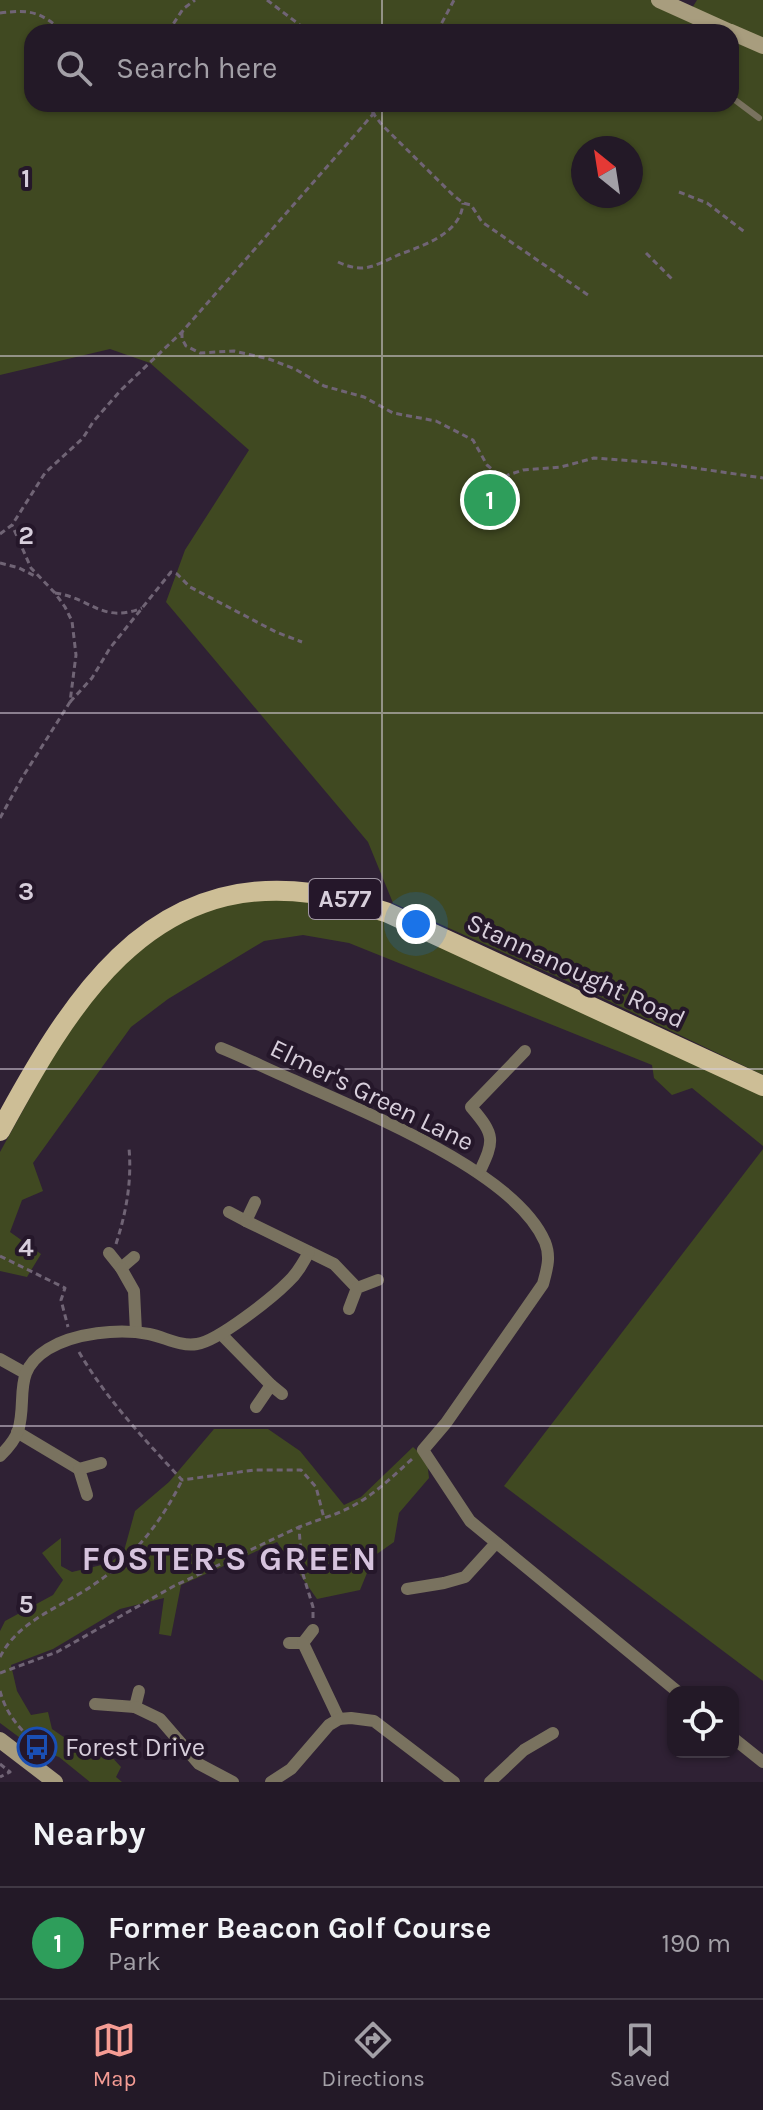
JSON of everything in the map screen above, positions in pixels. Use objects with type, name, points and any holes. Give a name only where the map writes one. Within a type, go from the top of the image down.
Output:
[{"type":"main road","name":"Stannanought Road","points":[[0,1131],[56,1032],[109,964],[168,918],[201,903],[270,891],[322,895],[388,913],[763,1086]]},
{"type":"street","points":[[659,0],[699,24]]},
{"type":"street","points":[[739,36],[763,46]]},
{"type":"street","name":"Elmer's Green Lane","points":[[221,1048],[442,1150],[479,1173],[527,1216],[545,1243],[549,1265],[543,1284],[446,1423],[425,1448]]},
{"type":"street","points":[[479,1173],[491,1141],[488,1127],[471,1107],[525,1051]]},
{"type":"street","points":[[246,1221],[255,1202]]},
{"type":"street","points":[[229,1212],[334,1264],[357,1288]]},
{"type":"street","points":[[0,1456],[17,1432],[25,1373],[47,1349],[98,1334],[136,1332],[186,1344],[210,1340],[287,1284],[309,1252]]},
{"type":"street","points":[[109,1253],[134,1291],[136,1332]]},
{"type":"street","points":[[121,1268],[134,1257]]},
{"type":"street","points":[[349,1309],[357,1288],[378,1280]]},
{"type":"street","points":[[221,1334],[282,1394]]},
{"type":"street","points":[[0,1359],[25,1373]]},
{"type":"street","points":[[256,1407],[271,1385]]},
{"type":"street","points":[[17,1432],[79,1469],[87,1495]]},
{"type":"street","points":[[425,1448],[423,1450],[470,1521],[671,1686]]},
{"type":"street","points":[[79,1469],[101,1463]]},
{"type":"street","points":[[407,1589],[465,1577],[496,1543]]},
{"type":"street","points":[[303,1643],[313,1630]]},
{"type":"street","points":[[289,1643],[303,1643]]},
{"type":"street","points":[[303,1643],[339,1719]]},
{"type":"street","points":[[135,1707],[139,1691]]},
{"type":"street","points":[[95,1704],[135,1707],[160,1719],[199,1764],[233,1782]]},
{"type":"street","points":[[271,1782],[291,1769],[320,1733],[339,1719],[374,1721],[454,1782]]},
{"type":"street","points":[[490,1782],[524,1750],[553,1733]]},
{"type":"street","points":[[0,1740],[55,1782]]},
{"type":"street","points":[[739,1743],[763,1762]]},
{"type":"lane","points":[[739,103],[759,118]]},
{"type":"path","points":[[173,24],[183,9],[195,0]]},
{"type":"path","points":[[267,0],[298,24]]},
{"type":"path","points":[[441,24],[454,0]]},
{"type":"path","points":[[0,13],[34,12],[54,24]]},
{"type":"path","points":[[0,534],[12,525],[45,473],[83,438],[121,390],[182,332],[373,114],[463,203],[469,203],[487,226],[588,295]]},
{"type":"path","points":[[679,192],[713,206],[746,233]]},
{"type":"path","points":[[338,262],[366,268],[427,244],[455,223],[463,203]]},
{"type":"path","points":[[646,253],[672,279]]},
{"type":"path","points":[[182,332],[182,339],[196,352],[234,351],[269,359],[295,369],[324,386],[364,397],[393,413],[436,421],[473,440],[487,465],[502,478]]},
{"type":"path","points":[[466,509],[502,478],[523,470],[554,468],[594,458],[660,463],[763,478]]},
{"type":"path","points":[[12,525],[23,554],[55,593],[72,621],[75,638],[70,702]]},
{"type":"path","points":[[0,563],[19,568],[42,580]]},
{"type":"path","points":[[0,818],[70,702],[92,678],[110,648],[171,572],[190,587],[276,632],[302,642]]},
{"type":"path","points":[[55,593],[68,594],[101,612],[111,614],[142,608]]},
{"type":"path","points":[[109,1253],[114,1248],[126,1212],[124,1204],[131,1167],[129,1148]]},
{"type":"path","points":[[0,1256],[65,1288],[61,1300],[72,1340],[103,1392],[127,1416],[148,1446],[182,1480]]},
{"type":"path","points":[[0,1673],[57,1652],[174,1586],[299,1527],[352,1509],[425,1448]]},
{"type":"path","points":[[182,1480],[254,1470],[301,1470],[316,1487],[324,1518]]},
{"type":"path","points":[[0,1657],[16,1632],[95,1585],[121,1564],[142,1542],[173,1500],[182,1480]]},
{"type":"path","points":[[299,1527],[302,1571],[313,1607],[313,1630]]},
{"type":"path","points":[[0,1691],[9,1716],[25,1735],[43,1749]]},
{"type":"path","points":[[0,1764],[10,1772],[0,1777]]},
{"type":"green space","points":[[0,0],[659,0],[689,13],[697,0],[763,0],[763,1075],[569,982],[393,903],[368,842],[166,602],[185,550],[249,450],[150,363],[110,349],[0,375]]},
{"type":"green space","points":[[266,893],[359,907],[763,1090],[763,1146],[692,1088],[672,1095],[654,1078],[652,1065],[349,943],[303,935],[264,941],[168,999],[131,1027],[33,1163],[43,1191],[22,1200],[10,1232],[41,1254],[27,1277],[0,1271],[0,1152],[70,1025],[110,973],[184,918]]},
{"type":"green space","points":[[763,1149],[763,1681],[504,1486]]},
{"type":"green space","points":[[214,1429],[268,1429],[300,1451],[344,1505],[361,1497],[413,1447],[427,1460],[429,1478],[399,1513],[394,1542],[374,1556],[360,1590],[317,1599],[277,1542],[181,1585],[171,1636],[159,1634],[164,1598],[120,1609],[53,1649],[11,1665],[17,1691],[31,1715],[48,1712],[52,1729],[94,1758],[109,1754],[121,1767],[116,1777],[122,1782],[90,1782],[59,1757],[35,1749],[0,1723],[0,1631],[5,1621],[53,1595],[63,1580],[42,1553],[61,1538],[61,1566],[72,1572],[110,1563],[124,1551],[135,1511],[169,1482]]},
{"type":"place","name":"Former Beacon Golf Course","points":[[490,500]]},
{"type":"place","name":"Forest Drive","points":[[37,1747]]},
{"type":"district","name":"FOSTER'S GREEN","points":[[230,1559]]}]
